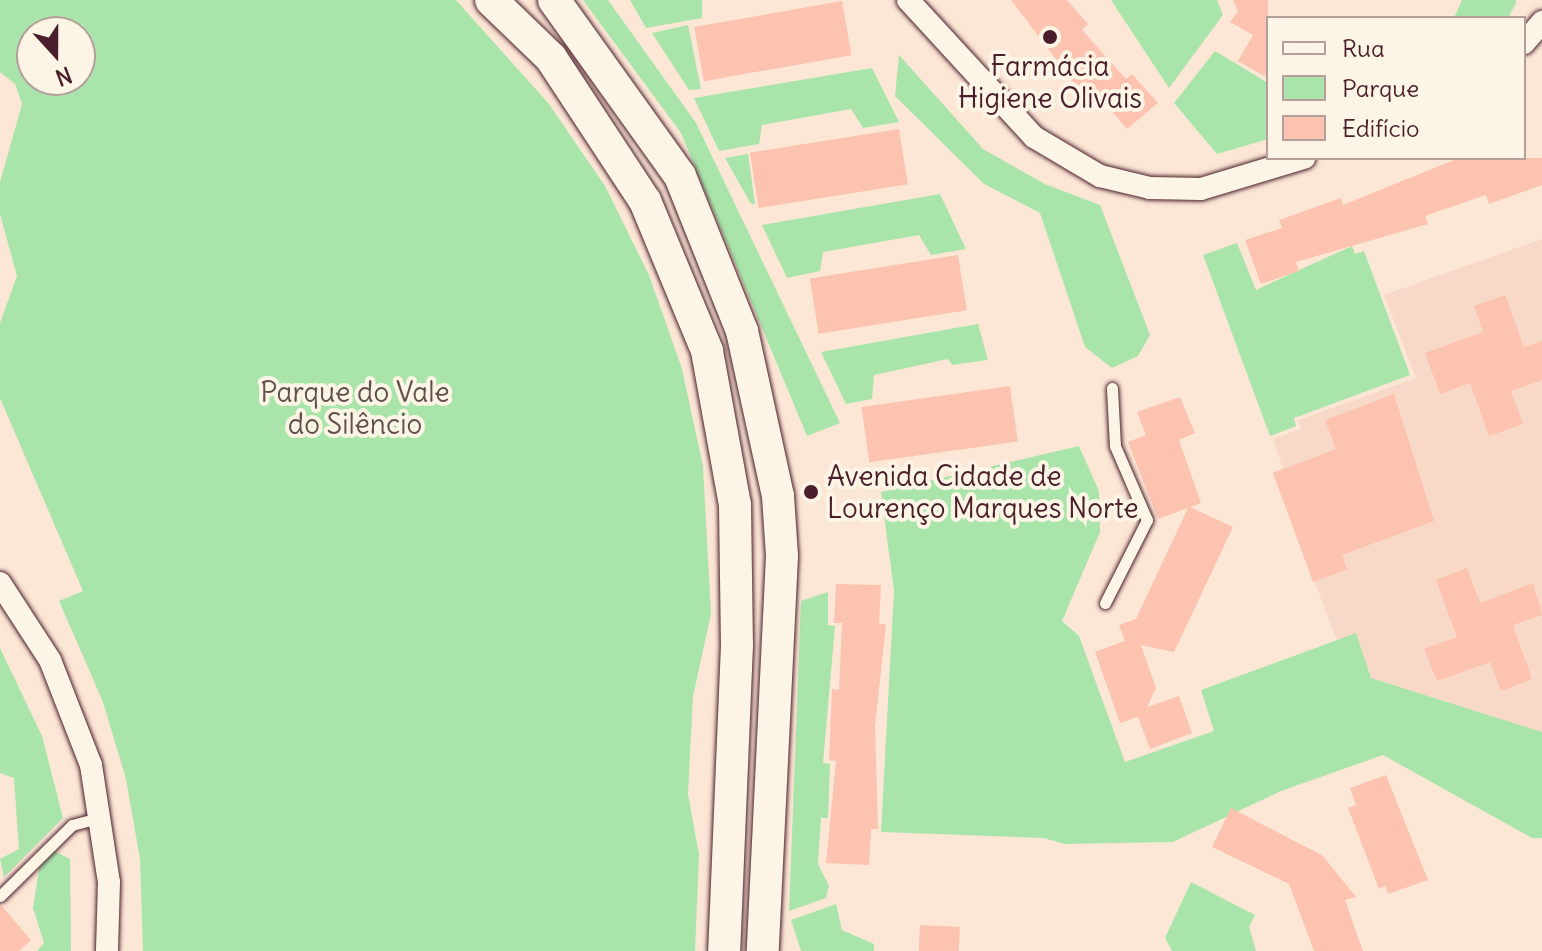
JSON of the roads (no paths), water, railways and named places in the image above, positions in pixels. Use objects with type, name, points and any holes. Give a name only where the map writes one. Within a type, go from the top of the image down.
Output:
[{"type":"street","points":[[491,0],[551,58],[645,201],[707,351],[735,505],[737,645],[724,951]]},
{"type":"street","points":[[554,0],[680,176],[746,346],[778,496],[782,556],[766,948]]},
{"type":"street","points":[[908,0],[1034,137],[1100,176],[1150,188],[1201,189],[1297,160]]},
{"type":"street","points":[[1526,41],[1542,22]]},
{"type":"street","points":[[0,583],[43,648],[75,713],[101,817],[107,951]]},
{"type":"lane","points":[[1105,603],[1147,520],[1115,446],[1112,388]]},
{"type":"lane","points":[[0,896],[72,825],[101,817]]},
{"type":"place","name":"Farmácia Higiene Olivais","points":[[1050,37]]},
{"type":"place","name":"Avenida Cidade de Lourenço Marques Norte","points":[[811,492]]},
{"type":"park label","name":"Parque do Vale do Silêncio","points":[[355,408]]}]
